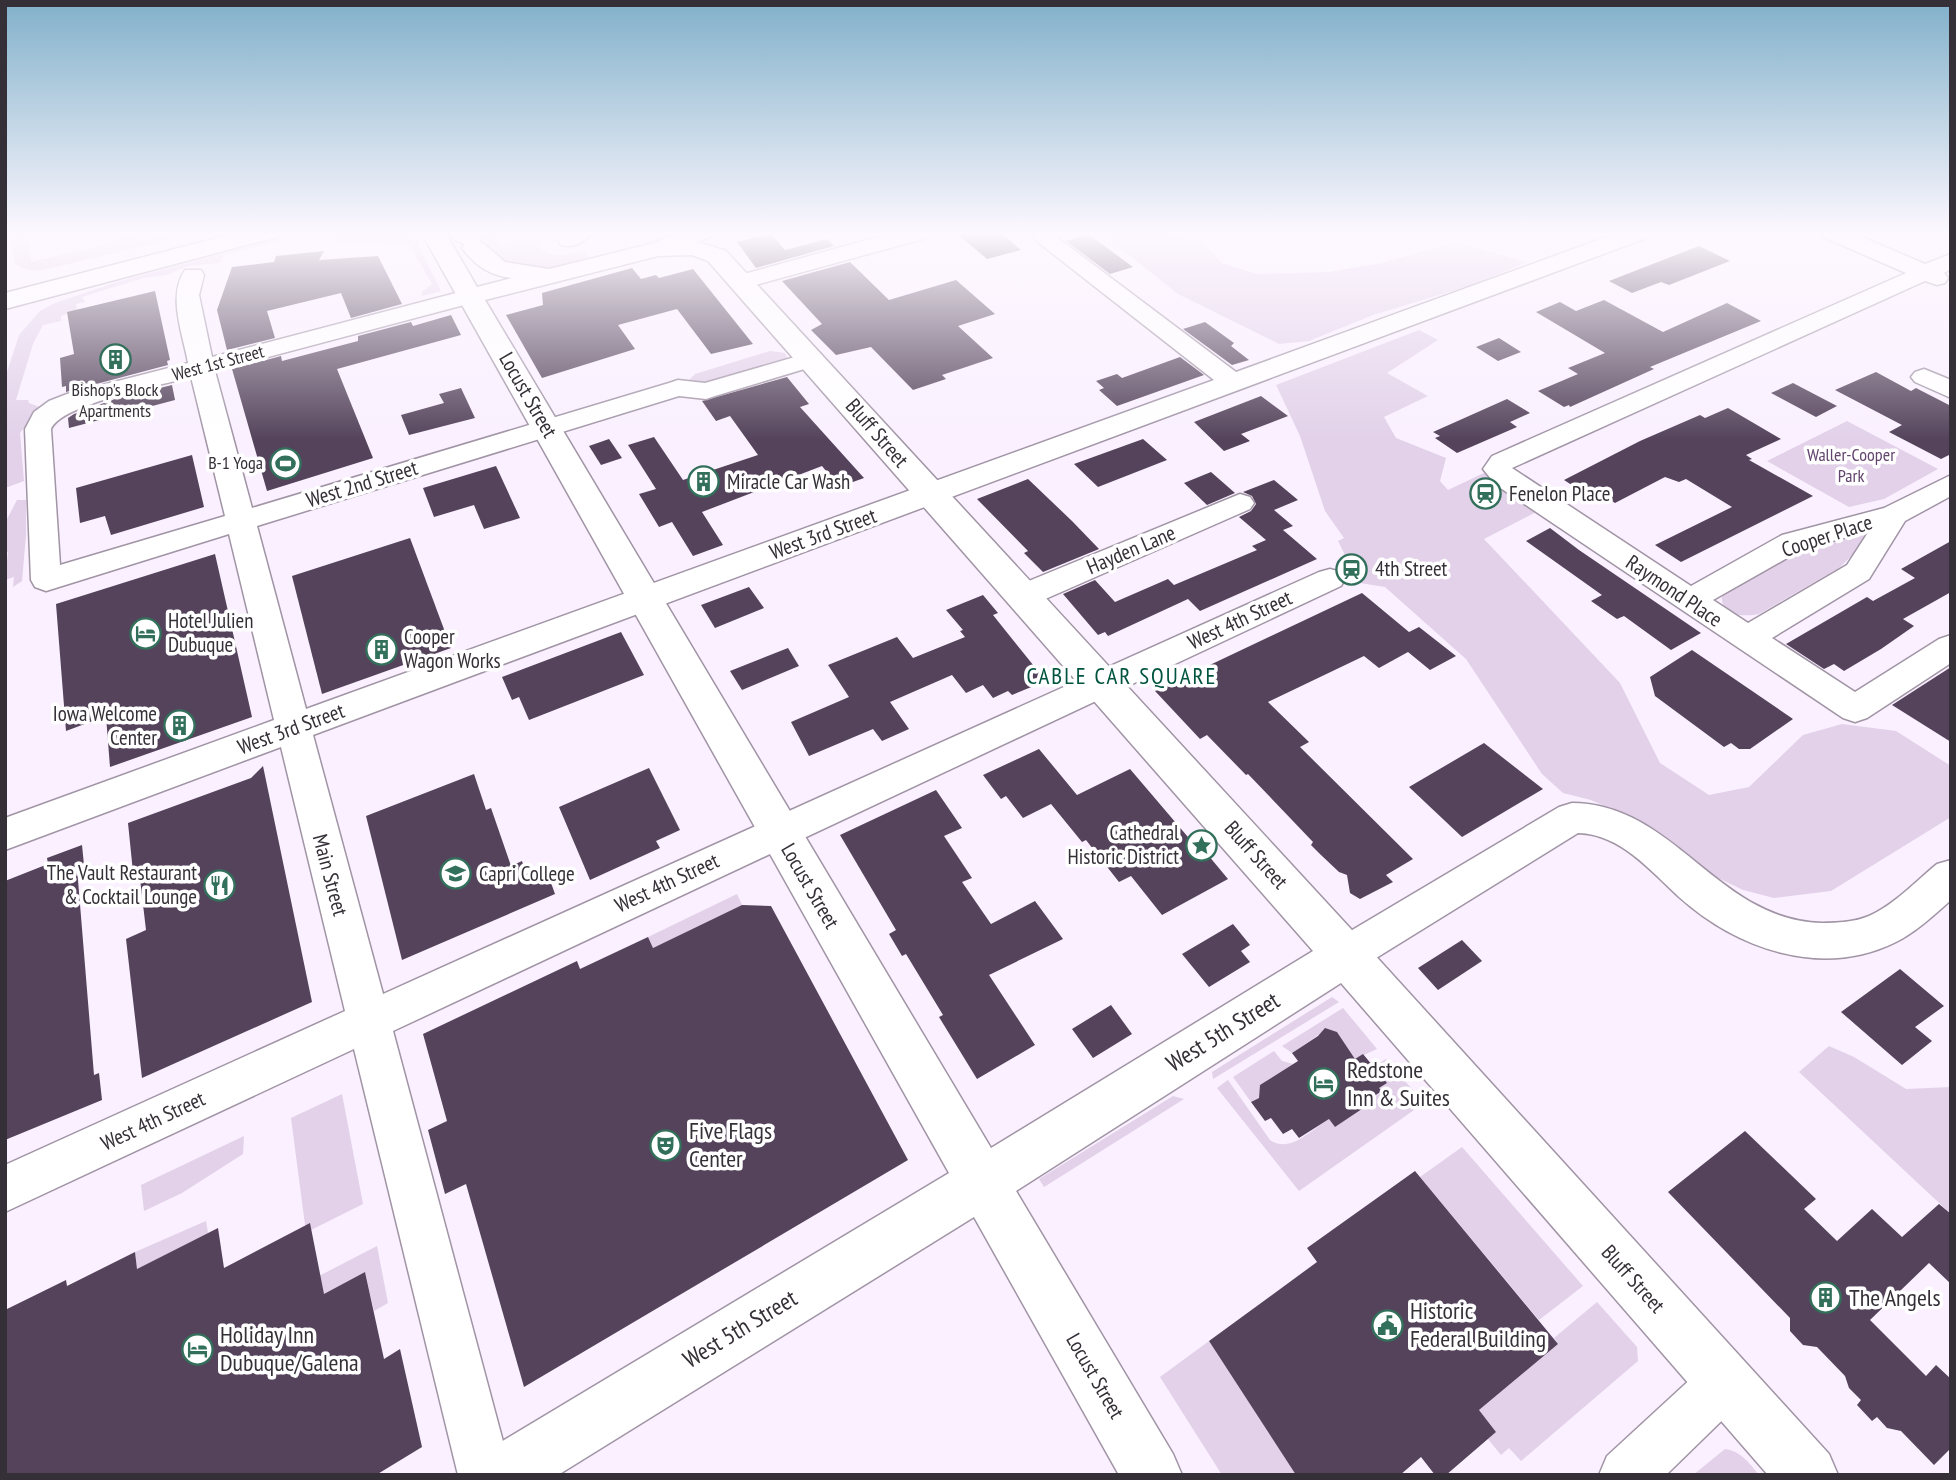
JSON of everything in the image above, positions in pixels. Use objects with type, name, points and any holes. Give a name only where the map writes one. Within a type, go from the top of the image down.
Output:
[{"type":"main road","points":[[9,327],[48,301]]},
{"type":"main road","name":"Locust Street","points":[[474,301],[778,832],[1152,1475]]},
{"type":"main road","name":"Bluff Street","points":[[759,301],[1346,955],[1808,1475]]},
{"type":"main road","name":"West 5th Street","points":[[502,1475],[983,1182],[1346,955]]},
{"type":"street","name":"Main Street","points":[[188,301],[201,367],[292,729],[485,1475]]},
{"type":"street","name":"West 1st Street","points":[[46,580],[38,429],[44,418],[59,407],[76,400],[452,301]]},
{"type":"street","points":[[1127,301],[1232,381]]},
{"type":"street","name":"West 3rd Street","points":[[5,834],[1450,301]]},
{"type":"street","name":"Raymond Place","points":[[1860,301],[1502,462],[1497,469],[1506,479],[1855,709],[1951,647]]},
{"type":"street","name":"West 2nd Street","points":[[46,580],[678,388],[706,391],[803,349]]},
{"type":"street","points":[[1924,377],[1951,390]]},
{"type":"street","name":"Cooper Place","points":[[1688,601],[1793,542],[1894,515],[1951,484]]},
{"type":"street","name":"Hayden Lane","points":[[1023,596],[1240,503]]},
{"type":"street","name":"Cooper Place","points":[[1745,639],[1858,572],[1894,515]]},
{"type":"street","name":"West 4th Street","points":[[5,1189],[1330,579]]},
{"type":"street","name":"West 5th Street","points":[[1346,955],[1572,818],[1600,818],[1618,825],[1708,897],[1762,928],[1795,939],[1836,942],[1881,930],[1951,876]]},
{"type":"street","points":[[1626,1475],[1725,1382]]},
{"type":"green space","points":[[1192,301],[1419,301],[1373,315],[1309,341],[1279,344]]},
{"type":"green space","points":[[85,302],[76,304],[77,310],[61,316],[61,321],[43,325],[33,344],[16,400],[28,400],[40,407],[20,433],[24,481],[5,488],[5,378],[19,335],[40,311],[55,303]]},
{"type":"green space","points":[[1419,330],[1438,340],[1387,373],[1428,396],[1384,417],[1396,438],[1446,458],[1440,481],[1448,490],[1486,472],[1542,509],[1484,539],[1620,683],[1660,763],[1709,795],[1749,787],[1803,735],[1842,724],[1896,731],[1951,766],[1951,817],[1831,891],[1774,898],[1743,890],[1702,870],[1633,819],[1591,800],[1563,793],[1542,774],[1466,659],[1385,587],[1360,583],[1338,573],[1344,553],[1338,541],[1344,538],[1325,511],[1300,436],[1276,385]]},
{"type":"green space","points":[[770,351],[785,353],[788,360],[703,388],[687,382],[695,374]]},
{"type":"green space","name":"Waller-Cooper Park","points":[[1847,421],[1938,469],[1884,499],[1849,507],[1767,461]]},
{"type":"green space","points":[[17,500],[26,500],[26,535],[22,581],[13,587],[14,577],[5,580],[8,552],[5,552],[5,523]]},
{"type":"green space","points":[[1875,528],[1878,530],[1839,568],[1759,614],[1734,614],[1722,602],[1722,595],[1807,548]]},
{"type":"green space","points":[[737,894],[742,905],[653,948],[648,937]]},
{"type":"green space","points":[[1332,997],[1339,1002],[1213,1079],[1212,1072]]},
{"type":"green space","points":[[1343,1008],[1377,1049],[1355,1059],[1337,1032],[1327,1029],[1292,1053],[1282,1046]]},
{"type":"green space","points":[[1829,1046],[1854,1057],[1906,1089],[1951,1087],[1951,1214],[1799,1072]]},
{"type":"green space","points":[[1274,1051],[1282,1061],[1293,1064],[1261,1085],[1259,1098],[1251,1102],[1233,1077]]},
{"type":"green space","points":[[1386,1059],[1424,1103],[1299,1191],[1217,1088],[1228,1080],[1270,1140],[1285,1144],[1300,1139],[1329,1119],[1335,1127],[1367,1106],[1365,1102],[1382,1092],[1379,1088],[1387,1083],[1373,1067]]},
{"type":"green space","points":[[342,1094],[363,1204],[311,1230],[305,1225],[291,1118]]},
{"type":"green space","points":[[1173,1096],[1184,1099],[1044,1187],[1039,1179]]},
{"type":"green space","points":[[244,1136],[243,1154],[182,1193],[144,1211],[141,1185]]},
{"type":"green space","points":[[1462,1147],[1583,1286],[1539,1320],[1420,1177]]},
{"type":"green space","points":[[206,1221],[208,1233],[137,1269],[135,1252]]},
{"type":"green space","points":[[377,1246],[388,1303],[374,1311],[365,1272],[323,1295],[319,1276]]},
{"type":"green space","points":[[1597,1302],[1637,1347],[1638,1361],[1521,1461],[1509,1448],[1501,1455],[1488,1439],[1496,1432],[1479,1410],[1558,1344],[1554,1338]]},
{"type":"green space","points":[[1209,1341],[1296,1475],[1222,1475],[1160,1377]]},
{"type":"green space","points":[[1725,1449],[1740,1455],[1759,1475],[1693,1475]]},
{"type":"building","points":[[113,301],[157,301],[170,360],[167,361],[168,365],[66,392],[66,386],[62,387],[60,358],[74,354],[67,312]]},
{"type":"building","points":[[220,301],[308,301],[267,311],[275,338],[227,350],[217,310]]},
{"type":"building","points":[[344,301],[401,301],[402,304],[351,318]]},
{"type":"building","points":[[543,301],[719,301],[753,344],[711,354],[677,309],[618,325],[635,349],[542,378],[506,315],[543,305]]},
{"type":"building","points":[[801,301],[980,301],[995,314],[958,326],[993,358],[942,375],[946,379],[913,390],[871,347],[836,355],[811,330],[822,324]]},
{"type":"building","points":[[1606,301],[1663,332],[1727,303],[1761,321],[1650,367],[1654,369],[1570,407],[1564,407],[1538,391],[1578,374],[1568,368],[1605,353],[1536,312],[1560,302],[1576,311]]},
{"type":"building","points":[[451,315],[461,335],[337,369],[373,458],[267,491],[232,369],[281,356],[282,361],[358,341],[358,336],[411,322],[413,326]]},
{"type":"building","points":[[1205,322],[1234,343],[1231,346],[1249,360],[1232,365],[1183,329]]},
{"type":"building","points":[[1499,338],[1521,352],[1498,361],[1476,347]]},
{"type":"building","points":[[1180,357],[1204,375],[1117,406],[1099,390],[1104,388],[1096,381],[1117,374],[1122,378]]},
{"type":"building","points":[[1876,372],[1911,391],[1916,388],[1951,406],[1951,454],[1941,459],[1889,432],[1902,425],[1835,390]]},
{"type":"building","points":[[787,377],[809,404],[800,407],[864,478],[839,487],[822,466],[702,512],[723,545],[693,556],[672,522],[659,527],[639,494],[656,489],[628,445],[654,437],[683,480],[758,455],[730,416],[716,421],[702,401]]},
{"type":"building","points":[[1793,383],[1837,406],[1816,417],[1771,393]]},
{"type":"building","points":[[172,385],[175,400],[69,428],[68,418],[74,414],[115,399]]},
{"type":"building","points":[[461,388],[475,418],[409,435],[401,415],[444,403],[439,394]]},
{"type":"building","points":[[1261,396],[1288,416],[1241,434],[1250,441],[1224,451],[1194,422]]},
{"type":"building","points":[[1507,399],[1530,413],[1510,422],[1517,427],[1457,453],[1435,438],[1440,436],[1433,432]]},
{"type":"building","points":[[1728,408],[1781,439],[1746,455],[1752,459],[1749,460],[1813,496],[1681,562],[1655,545],[1732,507],[1686,479],[1679,482],[1665,477],[1615,503],[1603,495],[1595,500],[1564,480],[1640,441],[1700,415],[1705,418]]},
{"type":"building","points":[[609,439],[622,458],[601,465],[589,446]]},
{"type":"building","points":[[1143,439],[1167,460],[1098,487],[1074,464]]},
{"type":"building","points":[[192,455],[204,507],[111,535],[105,516],[80,523],[76,488]]},
{"type":"building","points":[[496,466],[520,518],[484,529],[474,505],[434,517],[423,488]]},
{"type":"building","points":[[1211,472],[1235,493],[1207,505],[1184,483]]},
{"type":"building","points":[[1028,479],[1099,549],[1043,572],[1024,553],[1028,551],[977,499]]},
{"type":"building","points":[[1274,480],[1298,500],[1274,510],[1293,526],[1283,530],[1317,559],[1200,611],[1188,599],[1108,636],[1105,632],[1098,635],[1063,594],[1095,580],[1115,602],[1168,579],[1174,585],[1257,550],[1252,546],[1266,540],[1239,517],[1251,511],[1256,504],[1252,496],[1243,492]]},
{"type":"building","points":[[1550,528],[1701,633],[1671,650],[1624,616],[1617,619],[1591,601],[1602,595],[1526,541]]},
{"type":"building","points":[[410,538],[451,648],[322,694],[292,576]]},
{"type":"building","points":[[1951,541],[1951,592],[1903,619],[1914,626],[1881,649],[1844,671],[1834,664],[1824,669],[1786,644],[1867,597],[1873,601],[1915,578],[1901,569]]},
{"type":"building","name":"Hotel Julien Dubuque","points":[[215,554],[252,717],[110,767],[106,716],[66,731],[56,604]]},
{"type":"building","points":[[749,587],[764,608],[715,628],[701,605]]},
{"type":"building","points":[[1362,593],[1409,632],[1419,627],[1456,656],[1430,670],[1408,652],[1379,668],[1364,656],[1268,702],[1309,742],[1300,747],[1413,859],[1386,875],[1393,882],[1360,899],[1350,893],[1347,875],[1339,872],[1311,845],[1313,842],[1248,774],[1246,775],[1207,735],[1200,739],[1155,691]]},
{"type":"building","points":[[983,595],[998,613],[993,615],[1046,681],[1012,695],[1008,691],[993,698],[983,685],[966,693],[952,675],[890,702],[909,729],[882,741],[873,729],[809,756],[791,722],[849,697],[828,665],[897,637],[913,658],[965,637],[960,631],[963,630],[946,610]]},
{"type":"building","points":[[621,632],[644,675],[529,720],[519,697],[512,700],[502,677]]},
{"type":"building","points":[[788,648],[799,666],[742,690],[730,671]]},
{"type":"building","points":[[1692,650],[1793,719],[1750,749],[1739,749],[1731,743],[1724,747],[1655,696],[1650,677]]},
{"type":"building","points":[[1951,667],[1951,742],[1892,705]]},
{"type":"building","points":[[1484,743],[1543,789],[1462,837],[1409,787]]},
{"type":"building","points":[[1039,749],[1077,795],[1130,769],[1205,857],[1208,855],[1228,879],[1162,915],[1131,876],[1119,882],[1086,840],[1082,842],[1051,804],[1023,818],[1006,796],[1001,799],[983,775]]},
{"type":"building","points":[[263,766],[312,1002],[142,1078],[126,939],[146,930],[140,879],[134,882],[128,823],[251,778]]},
{"type":"building","points":[[649,768],[680,830],[656,841],[660,848],[590,880],[559,807]]},
{"type":"building","points":[[474,774],[486,810],[491,808],[511,866],[522,861],[526,874],[545,866],[555,894],[402,960],[366,816]]},
{"type":"building","points":[[936,790],[962,828],[944,836],[972,878],[962,882],[991,924],[1035,901],[1063,939],[989,975],[1035,1045],[977,1079],[939,1017],[943,1015],[906,954],[902,956],[889,934],[896,930],[840,835]]},
{"type":"building","points":[[82,845],[84,865],[77,868],[94,1075],[99,1073],[102,1100],[5,1140],[5,881],[48,864],[47,858]]},
{"type":"building","name":"Five Flags Center","points":[[742,905],[771,906],[908,1160],[524,1387],[466,1184],[445,1194],[428,1130],[447,1121],[423,1034],[577,961],[580,969],[648,937],[653,948]]},
{"type":"building","points":[[1233,924],[1250,945],[1241,951],[1250,962],[1209,987],[1182,954]]},
{"type":"building","points":[[1462,940],[1482,961],[1438,990],[1418,968]]},
{"type":"building","points":[[1900,969],[1944,1006],[1915,1027],[1932,1041],[1902,1065],[1841,1012]]},
{"type":"building","points":[[1111,1005],[1132,1034],[1093,1058],[1072,1029]]},
{"type":"building","name":"Redstone Inn & Suites","points":[[1325,1028],[1337,1032],[1355,1059],[1363,1054],[1387,1083],[1379,1088],[1382,1091],[1365,1102],[1368,1105],[1335,1127],[1329,1119],[1299,1138],[1292,1129],[1283,1134],[1271,1118],[1265,1121],[1251,1102],[1259,1098],[1260,1085],[1298,1061],[1292,1053],[1318,1036]]},
{"type":"building","name":"The Angels","points":[[1745,1131],[1816,1199],[1804,1209],[1837,1241],[1872,1209],[1902,1237],[1939,1204],[1951,1214],[1951,1284],[1929,1263],[1870,1320],[1926,1376],[1936,1365],[1951,1379],[1951,1448],[1934,1465],[1901,1431],[1887,1428],[1877,1417],[1872,1421],[1857,1405],[1861,1400],[1849,1388],[1845,1376],[1817,1347],[1803,1345],[1790,1331],[1790,1318],[1668,1192]]},
{"type":"building","name":"Historic Federal Building","points":[[1415,1171],[1558,1344],[1479,1410],[1496,1432],[1446,1475],[1435,1475],[1421,1457],[1400,1475],[1296,1475],[1209,1341],[1317,1262],[1307,1248]]},
{"type":"building","name":"Holiday Inn Dubuque/Galena","points":[[310,1223],[324,1294],[365,1272],[384,1359],[400,1349],[422,1447],[376,1475],[5,1475],[5,1310],[66,1280],[67,1286],[135,1252],[137,1269],[218,1228],[224,1268]]},
{"type":"place","name":"Bishop's Block Apartments","points":[[115,359]]},
{"type":"place","name":"B-1 Yoga","points":[[286,463]]},
{"type":"place","name":"Miracle Car Wash","points":[[704,482]]},
{"type":"place","name":"Fenelon Place","points":[[1486,494]]},
{"type":"place","name":"4th Street","points":[[1352,569]]},
{"type":"place","name":"Hotel Julien Dubuque","points":[[145,633]]},
{"type":"place","name":"Cooper Wagon Works","points":[[381,649]]},
{"type":"place","name":"Iowa Welcome Center","points":[[180,726]]},
{"type":"place","name":"Cathedral Historic District","points":[[1202,845]]},
{"type":"place","name":"Capri College","points":[[456,874]]},
{"type":"place","name":"The Vault Restaurant & Cocktail Lounge","points":[[220,885]]},
{"type":"place","name":"Redstone Inn & Suites","points":[[1324,1084]]},
{"type":"place","name":"Five Flags Center","points":[[666,1145]]},
{"type":"place","name":"The Angels","points":[[1826,1298]]},
{"type":"place","name":"Historic Federal Building","points":[[1387,1325]]},
{"type":"place","name":"Holiday Inn Dubuque/Galena","points":[[197,1349]]},
{"type":"district","name":"CABLE CAR SQUARE","points":[[1122,676]]}]
